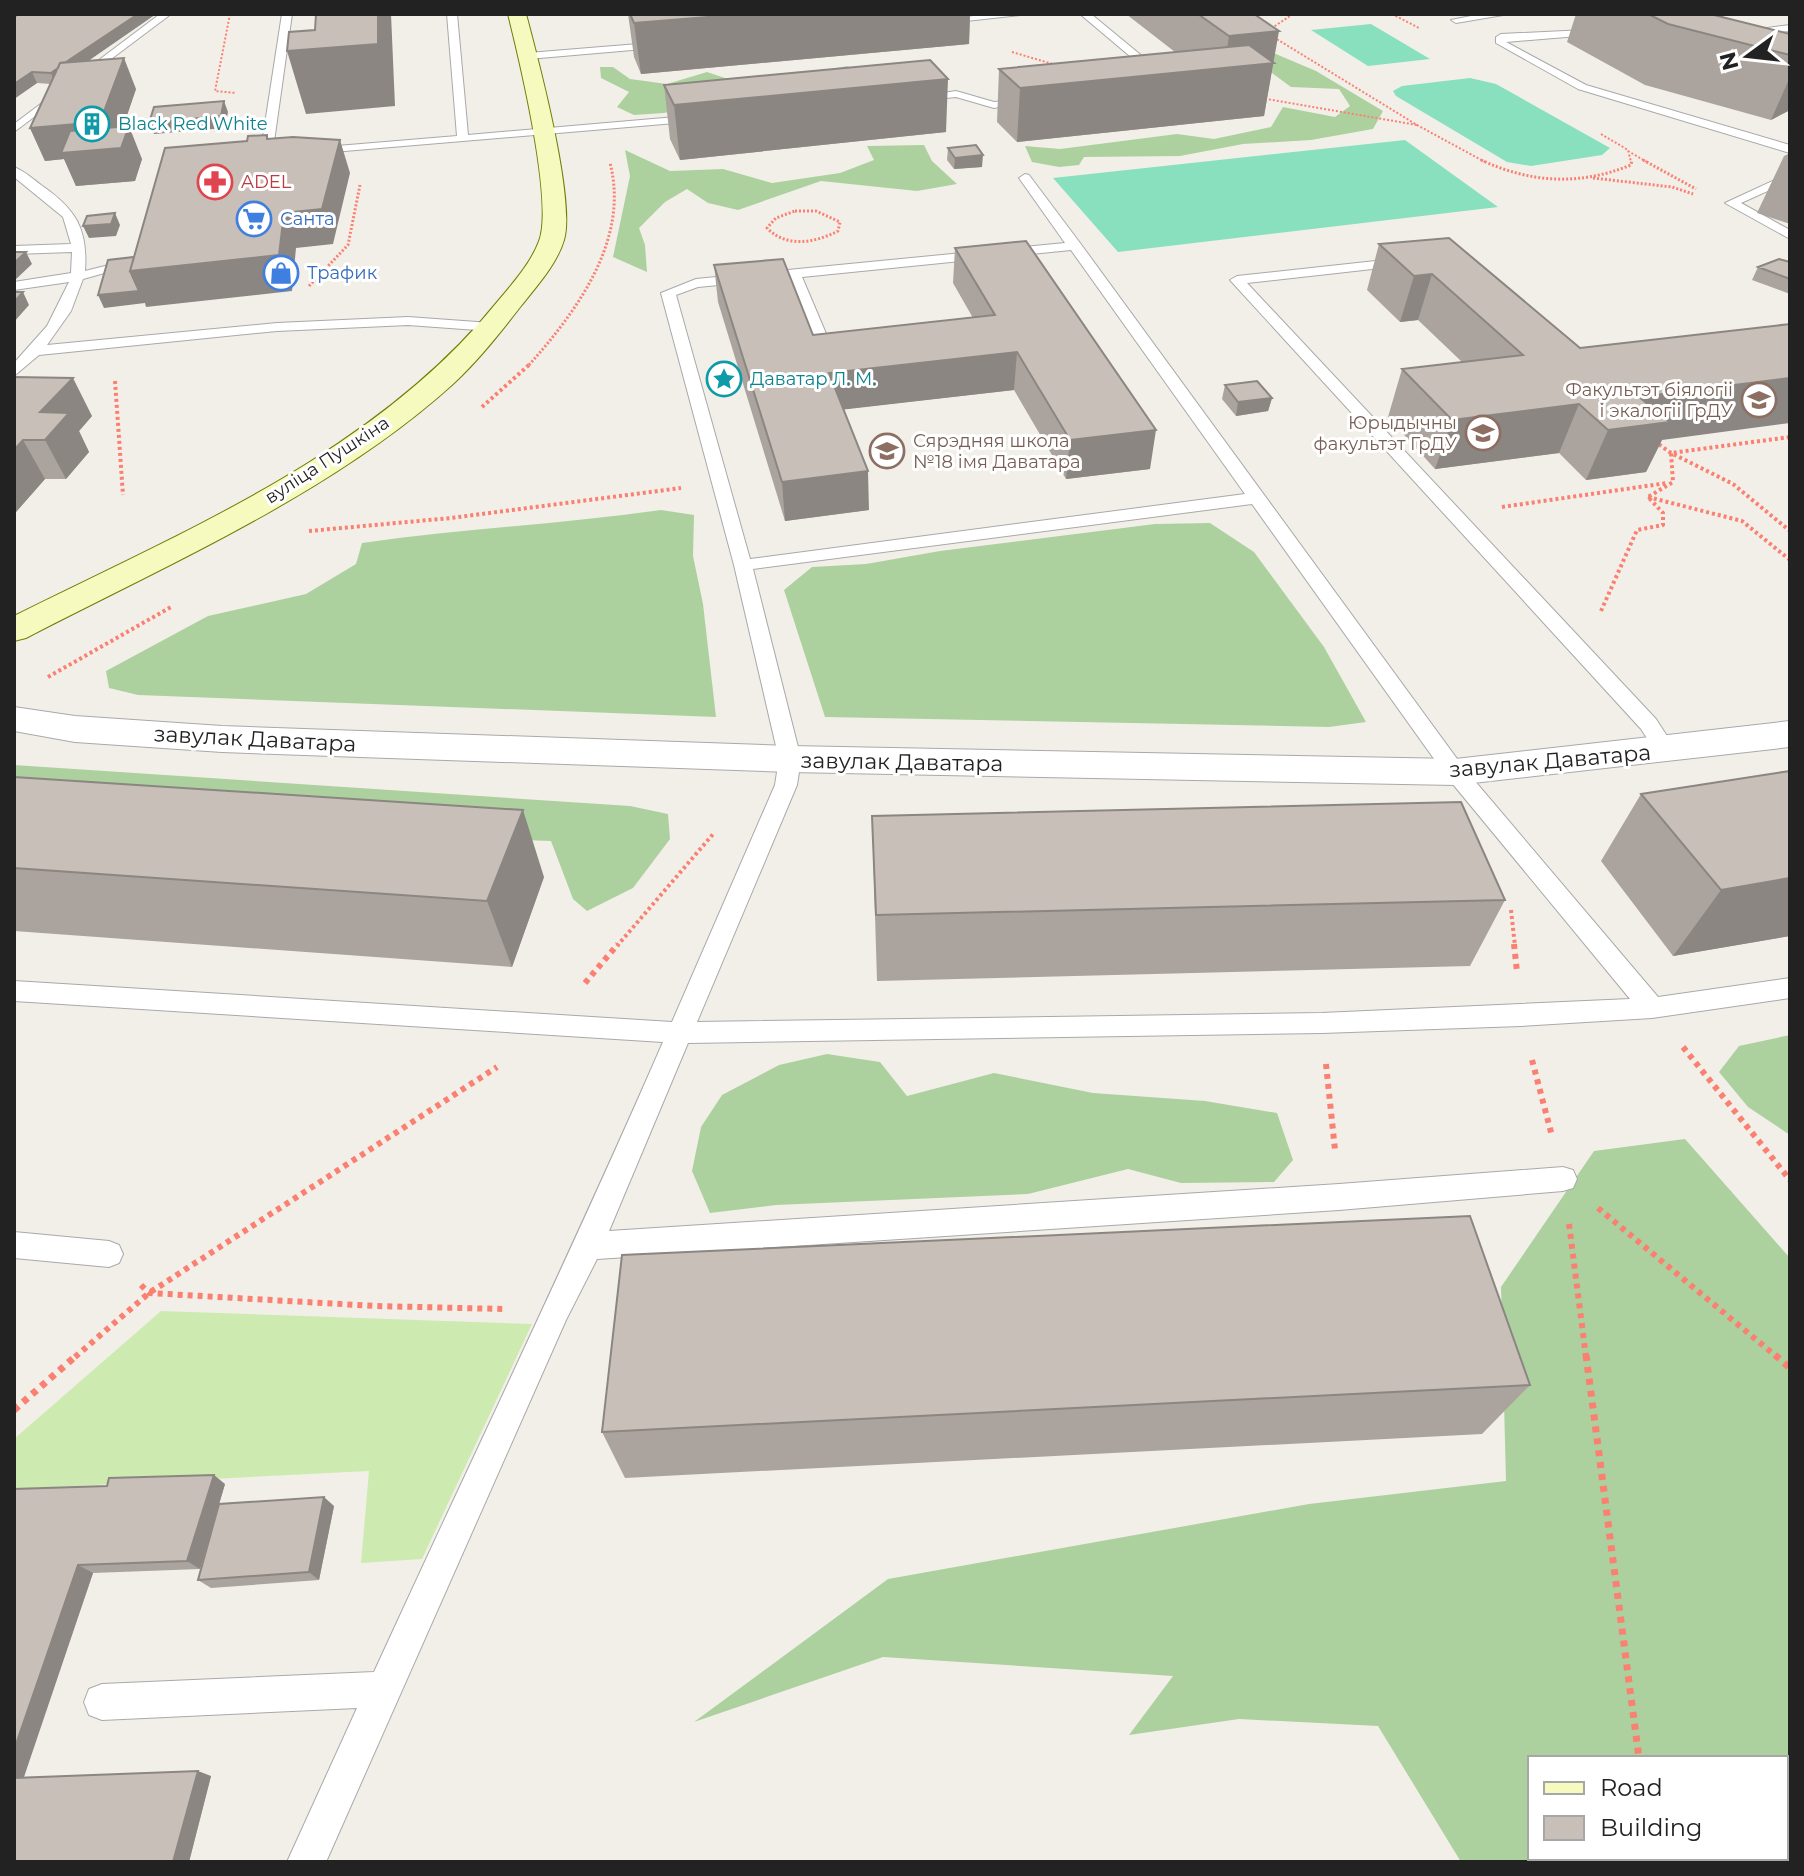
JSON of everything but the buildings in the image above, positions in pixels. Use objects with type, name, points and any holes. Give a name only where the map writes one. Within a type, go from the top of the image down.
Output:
[{"type":"street","name":"вуліца Пушкіна","points":[[14,630],[244,513],[372,434],[444,377],[491,327],[532,275],[552,240],[556,205],[517,14]]},
{"type":"street","name":"завулак Даватара","points":[[14,719],[75,729],[222,739],[790,759],[1455,772],[1790,734]]},
{"type":"lane","points":[[14,129],[166,14]]},
{"type":"lane","points":[[282,155],[259,156],[275,95],[287,14]]},
{"type":"lane","points":[[452,14],[463,139]]},
{"type":"lane","points":[[920,23],[1024,14]]},
{"type":"lane","points":[[1085,14],[1172,86],[1154,88]]},
{"type":"lane","points":[[1456,20],[1504,14]]},
{"type":"lane","points":[[1734,33],[1790,28]]},
{"type":"lane","points":[[1613,32],[1501,37],[1501,43],[1582,87],[1790,149]]},
{"type":"lane","points":[[528,56],[668,44]]},
{"type":"lane","points":[[971,97],[983,91]]},
{"type":"lane","points":[[894,100],[956,94],[994,105],[1037,100]]},
{"type":"lane","points":[[298,153],[710,117]]},
{"type":"lane","points":[[14,171],[35,194],[70,216],[80,248],[80,276],[37,351],[14,371]]},
{"type":"lane","points":[[1790,177],[1731,203],[1790,235]]},
{"type":"lane","points":[[1025,178],[1455,772],[1652,1008]]},
{"type":"lane","points":[[306,1862],[555,1310],[589,1246],[786,785],[790,759],[743,565],[668,293],[696,283],[1075,246]]},
{"type":"lane","points":[[14,250],[80,248]]},
{"type":"lane","points":[[14,286],[80,276],[150,259]]},
{"type":"lane","points":[[1420,260],[1237,280],[1649,724],[1665,750]]},
{"type":"lane","points":[[794,274],[823,343]]},
{"type":"lane","points":[[37,351],[277,327],[408,321],[491,327]]},
{"type":"lane","points":[[743,565],[1257,498]]},
{"type":"lane","points":[[14,991],[682,1033],[1322,1023],[1521,1016],[1652,1008],[1790,988]]},
{"type":"lane","points":[[589,1246],[1339,1197],[1563,1179]]},
{"type":"lane","points":[[14,1245],[109,1254]]},
{"type":"lane","points":[[102,1702],[384,1689]]},
{"type":"path","points":[[230,14],[215,91],[275,95]]},
{"type":"path","points":[[1293,14],[1275,26],[1275,38],[1429,132],[1488,164],[1525,177],[1586,177],[1672,187],[1700,197]]},
{"type":"path","points":[[1010,51],[1068,68]]},
{"type":"path","points":[[1586,177],[1631,165],[1628,150],[1619,145]]},
{"type":"path","points":[[302,293],[348,245],[362,172]]},
{"type":"path","points":[[816,211],[835,217],[840,222],[838,231],[810,241],[776,237],[767,228],[774,218],[792,212],[816,211]]},
{"type":"path","points":[[123,495],[113,383],[147,340]]},
{"type":"path","points":[[1671,453],[1790,437]]},
{"type":"path","points":[[1654,441],[1671,453],[1733,484],[1790,531]]},
{"type":"path","points":[[1671,453],[1673,482]]},
{"type":"path","points":[[296,532],[451,518],[689,487],[719,478]]},
{"type":"path","points":[[1454,514],[1673,482]]},
{"type":"path","points":[[1648,497],[1673,482]]},
{"type":"path","points":[[1648,497],[1742,521],[1790,560]]},
{"type":"path","points":[[1582,653],[1637,530],[1663,525],[1663,513],[1648,497]]},
{"type":"path","points":[[14,1410],[149,1293],[560,1026],[570,1001],[719,828]]},
{"type":"path","points":[[1503,829],[1521,1016],[1563,1179],[1639,1756]]},
{"type":"path","points":[[1652,1008],[1790,1180]]},
{"type":"path","points":[[1322,1023],[1339,1197]]},
{"type":"path","points":[[1563,1179],[1790,1368]]},
{"type":"path","points":[[109,1254],[149,1293],[375,1306],[555,1310]]},
{"type":"green space","points":[[1371,24],[1430,59],[1368,66],[1311,30]]},
{"type":"green space","points":[[1269,51],[1316,71],[1383,111],[1373,129],[1311,140],[1243,144],[1180,156],[1084,157],[1079,165],[1059,167],[1032,162],[1025,146],[1060,149],[1177,134],[1214,139],[1271,127],[1283,107],[1335,117],[1350,106],[1339,89],[1291,87],[1256,61]]},
{"type":"green space","points":[[848,66],[855,74],[664,113],[634,115],[617,107],[629,92],[601,78],[600,67],[613,67],[630,79],[667,84],[707,72],[743,84]]},
{"type":"green space","points":[[1470,78],[1496,84],[1610,148],[1602,155],[1531,166],[1507,162],[1396,96],[1393,91],[1402,86]]},
{"type":"green space","points":[[1405,140],[1498,207],[1118,252],[1053,178]]},
{"type":"green space","points":[[924,145],[932,161],[957,184],[917,191],[821,181],[738,210],[708,203],[687,189],[665,202],[639,228],[645,245],[647,272],[613,257],[630,176],[625,150],[670,171],[723,169],[772,183],[840,173],[874,160],[867,146]]},
{"type":"green space","points":[[661,510],[694,515],[693,556],[703,604],[716,717],[138,695],[109,688],[106,671],[208,616],[306,594],[356,564],[362,543]]},
{"type":"green space","points":[[1210,523],[1254,552],[1324,647],[1366,722],[1329,727],[825,717],[784,590],[812,567],[866,564],[940,551],[1155,524]]},
{"type":"green space","points":[[14,765],[630,806],[668,814],[670,839],[633,888],[587,911],[573,899],[551,841],[14,821]]},
{"type":"green space","points":[[1790,1035],[1790,1135],[1748,1107],[1719,1072],[1739,1046]]},
{"type":"green space","points":[[827,1054],[880,1062],[907,1096],[994,1073],[1093,1093],[1205,1101],[1277,1113],[1293,1160],[1274,1182],[1181,1183],[1128,1169],[1028,1194],[776,1205],[710,1213],[692,1171],[701,1127],[722,1095],[779,1065]]},
{"type":"green space","points":[[1685,1139],[1790,1258],[1790,1862],[1461,1862],[1378,1726],[1239,1719],[1129,1735],[1173,1676],[883,1657],[694,1722],[888,1579],[1309,1504],[1506,1481],[1501,1287],[1594,1151]]},
{"type":"green space","points":[[161,1311],[532,1324],[422,1559],[361,1563],[369,1471],[14,1489],[14,1439]]},
{"type":"place","name":"Black Red White","points":[[92,124]]},
{"type":"place","name":"ADEL","points":[[215,182]]},
{"type":"place","name":"Санта","points":[[254,219]]},
{"type":"place","name":"Трафик","points":[[281,273]]},
{"type":"place","name":"Даватар Л. М.","points":[[724,379]]},
{"type":"place","name":"Факультэт біялогіі і экалогіі ГрДУ","points":[[1759,400]]},
{"type":"place","name":"Юрыдычны факультэт ГрДУ","points":[[1483,433]]},
{"type":"place","name":"Сярэдняя школа №18 імя Даватара","points":[[887,451]]}]
